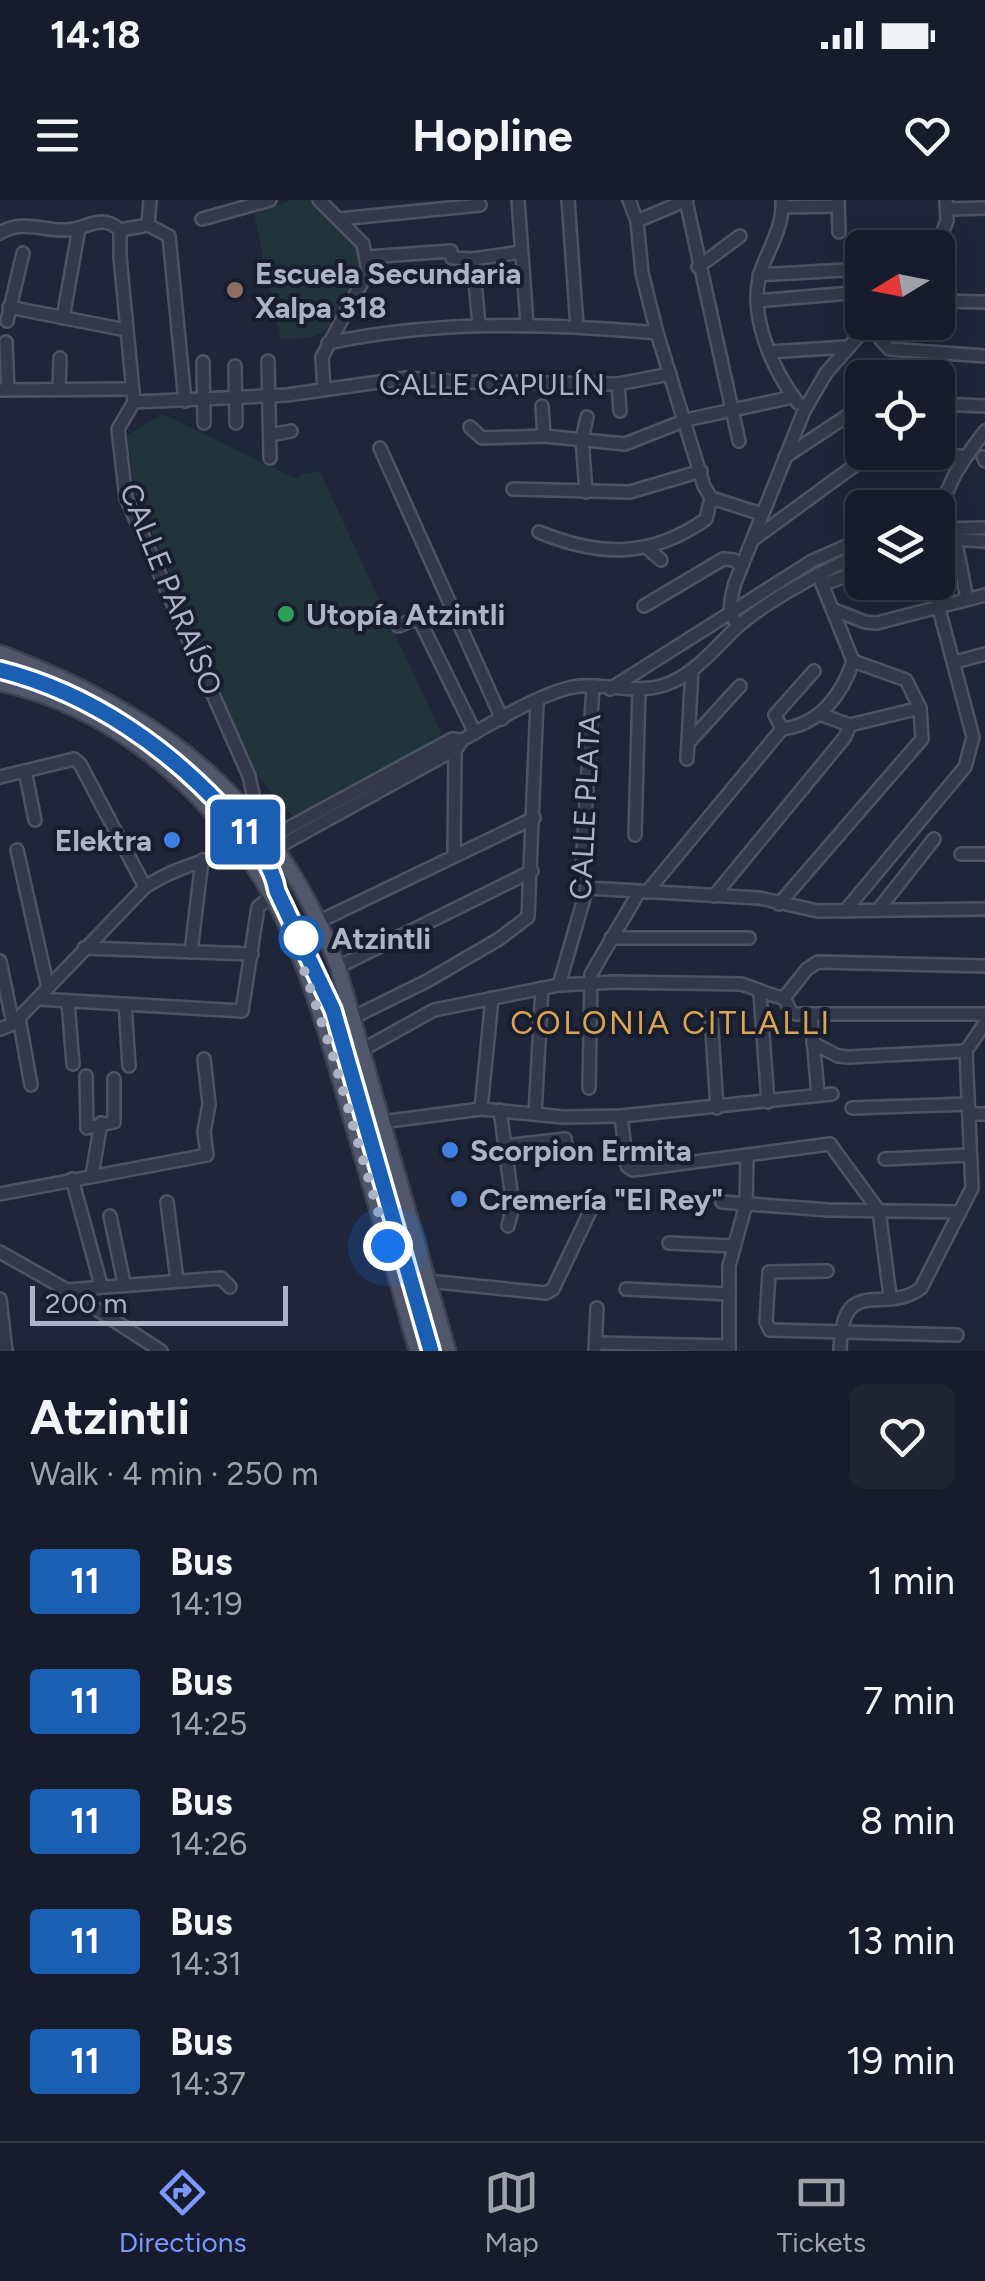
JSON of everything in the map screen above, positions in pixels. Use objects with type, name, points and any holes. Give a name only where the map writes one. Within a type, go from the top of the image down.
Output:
[{"type":"main road","points":[[0,653],[71,681],[142,721],[192,758],[269,837],[320,920],[338,967],[448,1351]]},
{"type":"main road","points":[[0,683],[80,712],[142,749],[201,801],[272,897],[304,966],[417,1351]]},
{"type":"street","points":[[148,225],[150,200]]},
{"type":"street","points":[[202,219],[222,206],[268,200]]},
{"type":"street","points":[[319,200],[363,244],[368,270],[322,357],[324,390]]},
{"type":"street","points":[[518,200],[527,324]]},
{"type":"street","points":[[568,200],[577,326]]},
{"type":"street","points":[[539,532],[587,548],[618,552],[670,540],[706,518],[711,498],[657,333],[642,273],[637,220],[629,200]]},
{"type":"street","points":[[637,220],[686,201],[739,442]]},
{"type":"street","points":[[804,411],[769,352],[758,300],[760,275],[780,226],[782,204],[838,203],[839,232]]},
{"type":"street","points":[[339,219],[480,205]]},
{"type":"street","points":[[947,210],[985,208]]},
{"type":"street","points":[[0,232],[17,226],[66,230],[95,221],[113,223],[120,230],[148,225],[169,236],[184,401]]},
{"type":"street","points":[[63,318],[79,228]]},
{"type":"street","name":"CALLE PARAÍSO","points":[[120,230],[134,395],[118,429],[126,498],[249,776],[269,837]]},
{"type":"street","points":[[698,268],[740,236]]},
{"type":"street","points":[[367,257],[451,251],[452,258],[473,260],[521,252]]},
{"type":"street","points":[[7,321],[23,253]]},
{"type":"street","points":[[473,260],[478,324]]},
{"type":"street","points":[[760,275],[845,270]]},
{"type":"street","points":[[758,300],[845,293]]},
{"type":"street","points":[[955,301],[985,302]]},
{"type":"street","points":[[10,307],[126,330]]},
{"type":"street","points":[[342,322],[343,340]]},
{"type":"street","points":[[328,343],[429,327],[478,324],[657,333]]},
{"type":"street","points":[[734,621],[729,602],[804,411],[826,373],[854,340]]},
{"type":"street","points":[[883,340],[889,348],[985,356]]},
{"type":"street","points":[[4,390],[6,342]]},
{"type":"street","points":[[769,352],[847,347]]},
{"type":"street","points":[[59,389],[60,358]]},
{"type":"street","points":[[268,361],[270,458]]},
{"type":"street","points":[[202,362],[204,423]]},
{"type":"street","points":[[235,366],[236,422]]},
{"type":"street","name":"CALLE CAPULÍN","points":[[4,390],[59,389],[184,401],[269,396],[407,378],[618,384],[670,374]]},
{"type":"street","points":[[618,384],[620,411]]},
{"type":"street","points":[[470,427],[482,438],[544,436],[625,444],[686,420],[793,398]]},
{"type":"street","points":[[955,405],[985,406]]},
{"type":"street","points":[[542,406],[544,436]]},
{"type":"street","points":[[785,457],[845,417]]},
{"type":"street","points":[[586,492],[582,439],[587,418]]},
{"type":"street","points":[[270,435],[291,431]]},
{"type":"street","points":[[947,490],[985,431]]},
{"type":"street","points":[[380,448],[502,718]]},
{"type":"street","points":[[955,455],[965,457]]},
{"type":"street","points":[[754,539],[848,470]]},
{"type":"street","points":[[512,489],[630,492],[700,471]]},
{"type":"street","points":[[711,498],[762,514]]},
{"type":"street","points":[[955,536],[985,528]]},
{"type":"street","points":[[955,540],[985,541]]},
{"type":"street","points":[[0,1029],[16,1021],[145,887],[166,873],[202,860],[241,854],[559,690],[592,686],[639,689],[673,681],[723,644],[734,621],[812,561],[845,546]]},
{"type":"street","points":[[646,547],[660,560]]},
{"type":"street","points":[[644,606],[722,559],[734,560],[742,566]]},
{"type":"street","points":[[610,689],[845,565]]},
{"type":"street","points":[[955,568],[967,599]]},
{"type":"street","points":[[820,579],[845,574]]},
{"type":"street","points":[[589,1088],[590,983],[611,938],[643,892],[782,729],[798,727],[819,714],[840,690],[853,661],[820,579]]},
{"type":"street","points":[[832,609],[877,623],[985,595]]},
{"type":"street","points":[[844,910],[965,767],[973,737],[938,605]]},
{"type":"street","points":[[398,626],[416,620],[421,623],[474,733]]},
{"type":"street","points":[[955,662],[985,654]]},
{"type":"street","points":[[778,904],[922,739],[920,708],[906,680],[853,661]]},
{"type":"street","points":[[688,759],[692,670]]},
{"type":"street","points":[[782,729],[775,715],[814,671]]},
{"type":"street","name":"CALLE PLATA","points":[[559,985],[587,888],[582,868],[592,686]]},
{"type":"street","points":[[688,743],[740,686]]},
{"type":"street","points":[[636,835],[639,689]]},
{"type":"street","points":[[354,1016],[427,981],[528,917],[537,702]]},
{"type":"street","points":[[819,714],[850,724],[920,708]]},
{"type":"street","points":[[714,896],[844,737],[850,724]]},
{"type":"street","points":[[454,856],[457,743]]},
{"type":"street","points":[[0,777],[66,761],[80,764],[145,887]]},
{"type":"street","points":[[25,771],[35,820]]},
{"type":"street","points":[[320,920],[534,818]]},
{"type":"street","points":[[879,909],[934,839]]},
{"type":"street","points":[[16,850],[48,988]]},
{"type":"street","points":[[961,854],[985,854]]},
{"type":"street","points":[[190,952],[202,860]]},
{"type":"street","points":[[338,967],[532,872]]},
{"type":"street","points":[[587,888],[758,898],[818,911],[985,909]]},
{"type":"street","points":[[38,999],[242,1011],[258,906],[272,897]]},
{"type":"street","points":[[611,938],[749,938]]},
{"type":"street","points":[[84,948],[252,954]]},
{"type":"street","points":[[0,961],[30,1085]]},
{"type":"street","points":[[784,998],[807,969],[818,962],[985,966]]},
{"type":"street","points":[[362,1050],[434,1010],[559,985],[741,984],[760,994],[784,998]]},
{"type":"street","points":[[535,1114],[542,988]]},
{"type":"street","points":[[760,994],[768,1102]]},
{"type":"street","points":[[481,1109],[492,998]]},
{"type":"street","points":[[784,998],[791,1012],[984,1022],[966,1051],[978,1189],[960,1212],[921,1288],[914,1294],[861,1301],[851,1307],[844,1316],[840,1351]]},
{"type":"street","points":[[68,1002],[73,1064]]},
{"type":"street","points":[[125,1004],[130,1066]]},
{"type":"street","points":[[380,1122],[481,1109],[563,1118],[620,1116],[825,1094],[810,1014]]},
{"type":"street","points":[[711,1016],[717,1108]]},
{"type":"street","points":[[813,1043],[848,1057],[966,1051]]},
{"type":"street","points":[[0,1194],[206,1155],[204,1132],[209,1104],[204,1059]]},
{"type":"street","points":[[86,1076],[86,1128],[114,1122],[114,1078]]},
{"type":"street","points":[[852,1108],[969,1109],[985,1114]]},
{"type":"street","points":[[500,1110],[513,1206],[508,1226]]},
{"type":"street","points":[[620,1116],[626,1166],[633,1170],[830,1144],[879,1210],[890,1296]]},
{"type":"street","points":[[92,1176],[101,1123]]},
{"type":"street","points":[[504,1146],[566,1139],[568,1156]]},
{"type":"street","points":[[597,1308],[596,1347],[729,1348],[732,1246],[746,1204],[747,1157]]},
{"type":"street","points":[[885,1158],[976,1163]]},
{"type":"street","points":[[72,1179],[102,1285]]},
{"type":"street","points":[[427,1281],[546,1293],[553,1289],[596,1200]]},
{"type":"street","points":[[167,1202],[177,1280]]},
{"type":"street","points":[[722,1202],[960,1212]]},
{"type":"street","points":[[110,1216],[124,1284]]},
{"type":"street","points":[[670,1243],[732,1246]]},
{"type":"street","points":[[0,1252],[68,1290],[161,1351]]},
{"type":"street","points":[[827,1271],[770,1272],[766,1327],[774,1332],[957,1335]]},
{"type":"street","points":[[68,1290],[221,1278],[230,1287]]},
{"type":"street","points":[[626,1288],[729,1294]]},
{"type":"street","points":[[0,1299],[6,1351]]},
{"type":"shaded area","points":[[292,200],[312,200],[349,232],[359,244],[363,266],[354,293],[329,328],[316,336],[281,340],[254,214]]},
{"type":"shaded area","name":"Utopía Atzintli","points":[[163,414],[296,479],[302,473],[320,472],[442,735],[295,819],[255,773],[135,492],[127,435]]},
{"type":"bus line","name":"11","points":[[0,670],[72,696],[162,750],[219,803],[274,872],[277,891],[333,1010],[431,1351]]},
{"type":"place","name":"Escuela Secundaria Xalpa 318","points":[[235,290]]},
{"type":"place","name":"Utopía Atzintli","points":[[286,614]]},
{"type":"place","name":"Elektra","points":[[172,840]]},
{"type":"place","name":"Atzintli","points":[[301,938]]},
{"type":"place","name":"Scorpion Ermita","points":[[450,1150]]},
{"type":"place","name":"Cremería \"El Rey\"","points":[[459,1199]]},
{"type":"district","name":"COLONIA CITLALLI","points":[[671,1023]]},
{"type":"route","points":[[301,938],[296,946],[333,1056],[388,1246]]}]
